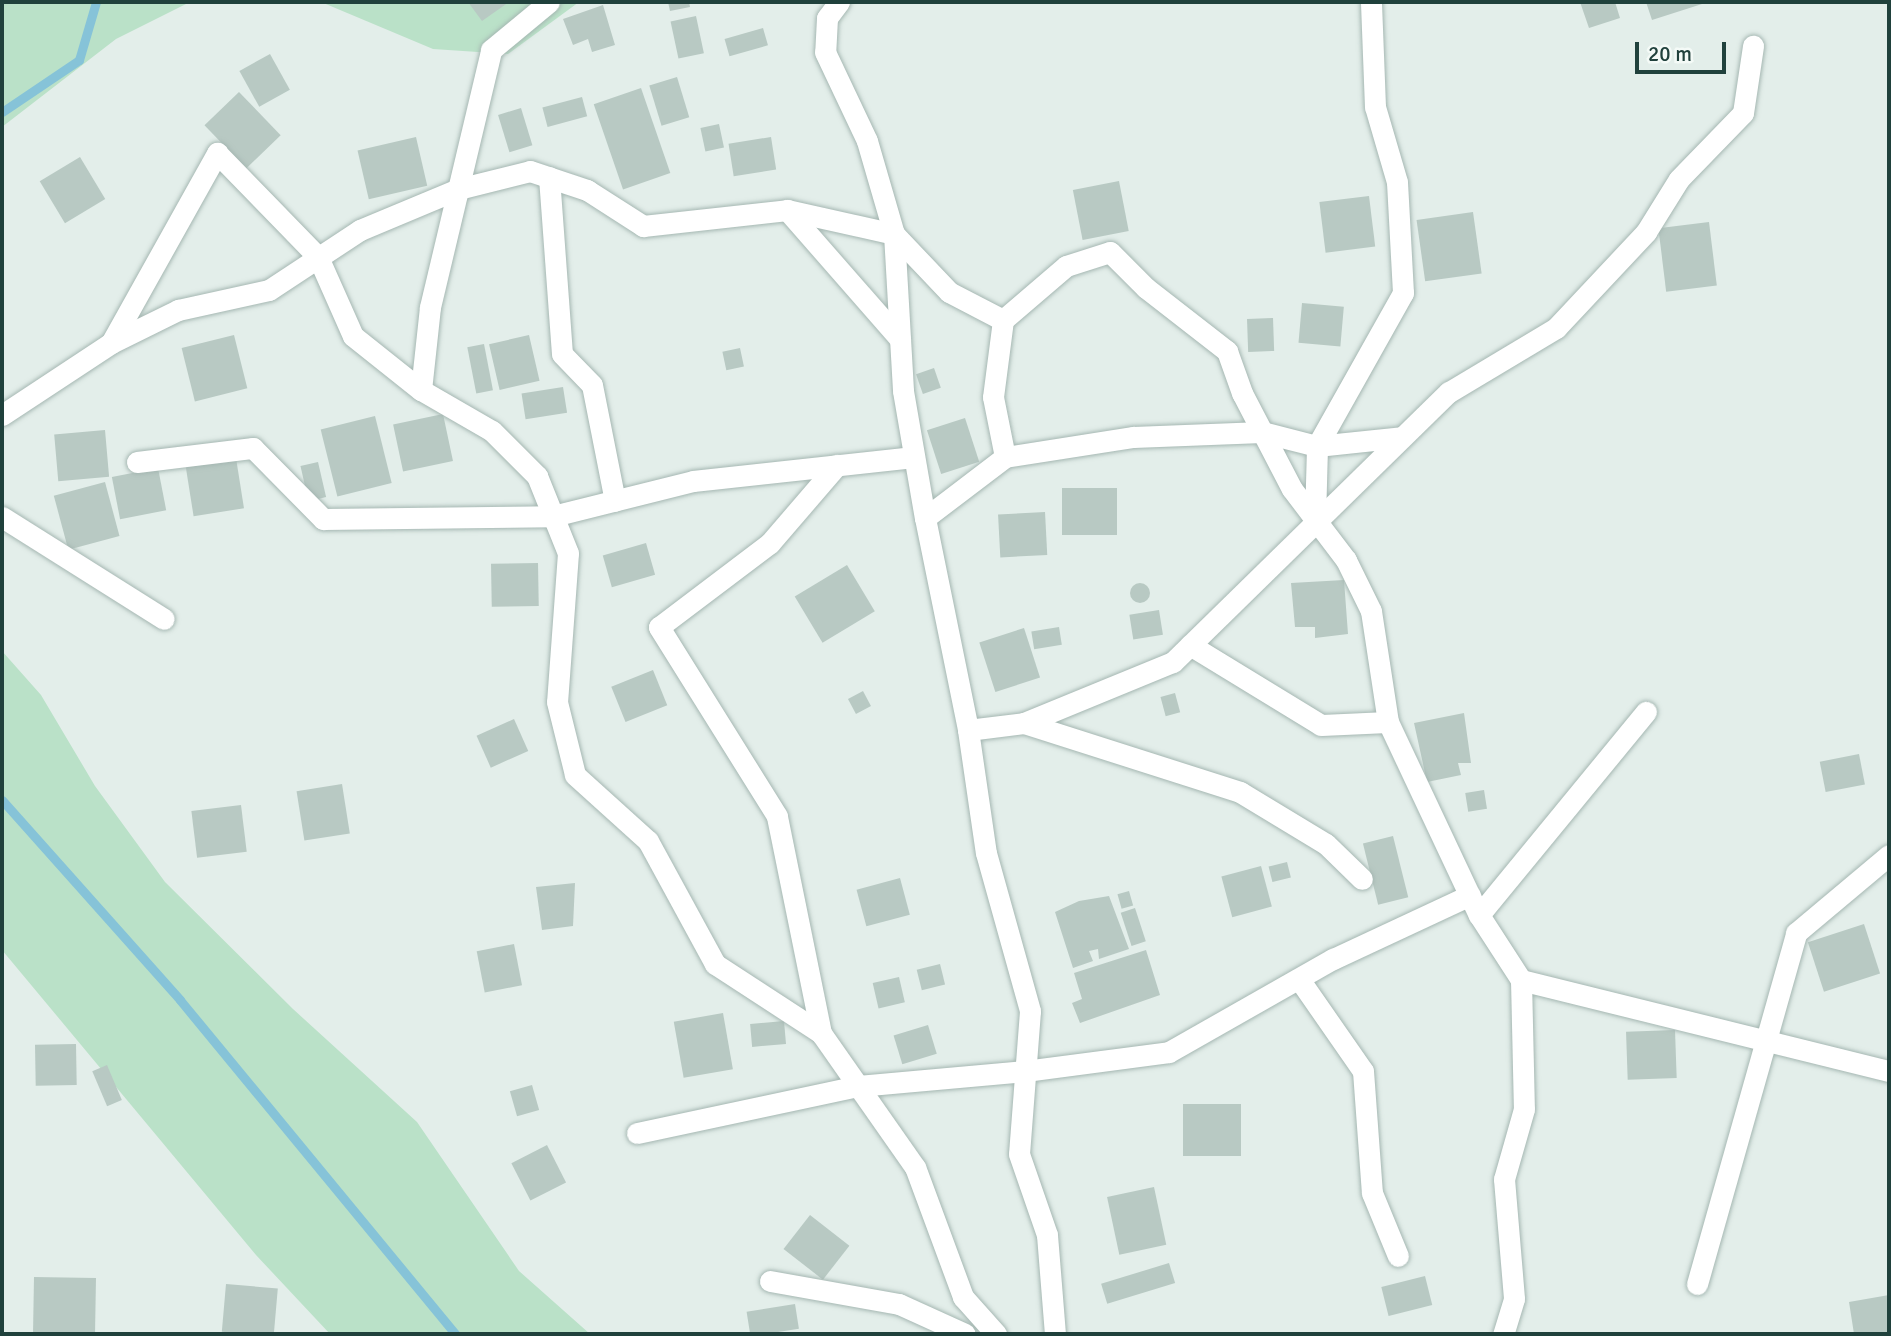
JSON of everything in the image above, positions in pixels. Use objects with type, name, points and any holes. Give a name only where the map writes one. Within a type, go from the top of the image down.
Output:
[{"type":"street","points":[[421,390],[430,307],[492,50],[549,2]]},
{"type":"street","points":[[839,2],[827,18],[825,52],[867,141],[894,234],[903,391],[925,518],[968,730],[986,853],[1030,1012],[1018,1154],[1047,1235],[1055,1334]]},
{"type":"street","points":[[1315,519],[1317,446],[1402,293],[1396,182],[1376,107],[1371,2]]},
{"type":"street","points":[[968,730],[1024,723],[1173,662],[1315,519],[1448,392],[1556,328],[1646,232],[1679,179],[1743,113],[1753,46]]},
{"type":"street","points":[[111,342],[217,153],[318,257],[353,337],[421,390],[492,431],[537,476],[568,553],[557,702],[575,775],[648,841],[715,964],[821,1033],[915,1167],[962,1297],[996,1334]]},
{"type":"street","points":[[2,415],[111,342],[178,310],[269,290],[360,230],[458,189],[530,171],[587,190],[643,226],[787,209],[894,234],[949,292],[1003,320]]},
{"type":"street","points":[[549,177],[562,354],[592,385],[615,501]]},
{"type":"street","points":[[787,209],[900,339]]},
{"type":"street","points":[[1005,457],[993,397],[1003,320],[1066,267],[1110,252],[1146,288],[1227,351],[1262,432],[1292,489],[1346,560],[1371,611],[1388,722],[1479,915],[1521,980],[1524,1109],[1504,1179],[1514,1299],[1503,1334]]},
{"type":"street","points":[[925,518],[1005,457],[1133,437],[1262,432],[1317,446],[1402,437]]},
{"type":"street","points":[[137,462],[253,448],[323,519],[553,516],[693,481],[915,457]]},
{"type":"street","points":[[821,1033],[777,816],[659,627],[770,542],[837,466]]},
{"type":"street","points":[[2,517],[164,619]]},
{"type":"street","points":[[1190,645],[1321,725],[1388,722]]},
{"type":"street","points":[[1479,915],[1646,712]]},
{"type":"street","points":[[1024,723],[1240,792],[1326,844],[1362,878]]},
{"type":"street","points":[[1697,1283],[1796,933],[1889,855]]},
{"type":"street","points":[[637,1133],[858,1086],[1025,1072],[1169,1052],[1299,979],[1470,895]]},
{"type":"street","points":[[1299,979],[1363,1072],[1372,1193],[1398,1256]]},
{"type":"street","points":[[1521,980],[1766,1038],[1889,1071]]},
{"type":"street","points":[[770,1281],[899,1304],[965,1334]]},
{"type":"green space","points":[[2,2],[190,2],[116,39],[2,127]]},
{"type":"green space","points":[[321,2],[579,2],[508,54],[433,49]]},
{"type":"green space","points":[[2,651],[41,695],[95,786],[165,882],[293,1009],[417,1122],[519,1271],[590,1334],[330,1334],[256,1255],[2,950]]},
{"type":"building","points":[[468,2],[509,2],[482,21]]},
{"type":"building","points":[[668,2],[689,2],[690,7],[670,11]]},
{"type":"building","points":[[1580,2],[1615,2],[1620,18],[1589,28]]},
{"type":"building","points":[[1646,2],[1702,2],[1702,4],[1652,20]]},
{"type":"building","points":[[603,5],[615,45],[592,52],[588,39],[573,45],[563,19]]},
{"type":"building","points":[[696,16],[704,53],[678,59],[671,21]]},
{"type":"building","points":[[763,28],[768,45],[730,56],[725,39]]},
{"type":"building","points":[[270,54],[290,90],[259,107],[239,71]]},
{"type":"building","points":[[677,77],[689,117],[662,126],[649,85]]},
{"type":"building","points":[[641,88],[670,173],[623,189],[594,104]]},
{"type":"building","points":[[239,92],[281,135],[246,169],[204,125]]},
{"type":"building","points":[[582,97],[587,116],[548,127],[542,108]]},
{"type":"building","points":[[521,108],[532,145],[509,152],[498,115]]},
{"type":"building","points":[[719,124],[724,147],[705,151],[700,128]]},
{"type":"building","points":[[416,137],[427,186],[369,199],[358,150]]},
{"type":"building","points":[[771,137],[776,170],[734,176],[729,144]]},
{"type":"building","points":[[80,157],[105,199],[65,223],[40,181]]},
{"type":"building","points":[[1119,181],[1129,231],[1083,240],[1073,190]]},
{"type":"building","points":[[1369,196],[1375,247],[1326,253],[1319,202]]},
{"type":"building","points":[[1473,212],[1482,273],[1425,281],[1417,220]]},
{"type":"building","points":[[1709,222],[1717,286],[1666,292],[1658,228]]},
{"type":"building","points":[[1302,303],[1344,307],[1340,347],[1299,343]]},
{"type":"building","points":[[1273,318],[1274,351],[1248,352],[1247,319]]},
{"type":"building","points":[[234,335],[247,388],[195,401],[182,348]]},
{"type":"building","points":[[529,335],[540,381],[500,390],[489,344]]},
{"type":"building","points":[[484,344],[493,390],[476,393],[467,347]]},
{"type":"building","points":[[740,348],[744,367],[726,370],[722,352]]},
{"type":"building","points":[[934,368],[941,388],[923,394],[916,374]]},
{"type":"building","points":[[563,387],[567,413],[526,419],[522,394]]},
{"type":"building","points":[[443,414],[453,461],[403,472],[393,425]]},
{"type":"building","points":[[375,416],[392,483],[337,496],[321,430]]},
{"type":"building","points":[[965,418],[979,462],[941,474],[927,430]]},
{"type":"building","points":[[105,430],[109,477],[58,481],[54,434]]},
{"type":"building","points":[[236,458],[244,508],[194,516],[186,466]]},
{"type":"building","points":[[318,462],[326,497],[309,501],[300,466]]},
{"type":"building","points":[[158,468],[166,510],[120,519],[112,477]]},
{"type":"building","points":[[105,482],[119,536],[68,550],[54,496]]},
{"type":"building","points":[[1062,488],[1117,488],[1117,535],[1062,535]]},
{"type":"building","points":[[1045,512],[1047,555],[1000,557],[998,514]]},
{"type":"building","points":[[646,543],[655,575],[612,587],[603,555]]},
{"type":"building","points":[[538,563],[539,606],[492,607],[491,564]]},
{"type":"building","points":[[847,565],[875,611],[823,643],[795,596]]},
{"type":"building","points":[[1344,580],[1348,634],[1315,638],[1315,627],[1295,627],[1291,583]]},
{"type":"building","points":[[1136,583],[1144,583],[1150,593],[1144,603],[1136,603],[1130,597],[1130,589]]},
{"type":"building","points":[[1159,610],[1163,635],[1133,639],[1129,615]]},
{"type":"building","points":[[1059,627],[1062,645],[1034,649],[1031,631]]},
{"type":"building","points":[[1024,628],[1040,677],[995,692],[979,643]]},
{"type":"building","points":[[653,670],[667,705],[626,722],[611,687]]},
{"type":"building","points":[[863,691],[871,706],[856,714],[848,699]]},
{"type":"building","points":[[1175,693],[1180,712],[1166,716],[1161,697]]},
{"type":"building","points":[[1464,713],[1471,763],[1458,763],[1461,775],[1427,782],[1414,723]]},
{"type":"building","points":[[514,719],[528,751],[491,768],[477,736]]},
{"type":"building","points":[[1859,754],[1865,784],[1826,792],[1820,762]]},
{"type":"building","points":[[342,784],[350,833],[304,841],[297,791]]},
{"type":"building","points":[[1484,790],[1487,809],[1468,812],[1465,793]]},
{"type":"building","points":[[241,805],[247,852],[197,858],[191,811]]},
{"type":"building","points":[[1393,836],[1408,897],[1378,905],[1363,843]]},
{"type":"building","points":[[1287,862],[1291,878],[1272,882],[1269,867]]},
{"type":"building","points":[[1261,866],[1272,907],[1232,917],[1221,877]]},
{"type":"building","points":[[900,878],[910,915],[866,926],[857,890]]},
{"type":"building","points":[[575,883],[573,926],[542,930],[536,887]]},
{"type":"building","points":[[1129,891],[1133,905],[1122,909],[1117,894]]},
{"type":"building","points":[[1109,896],[1129,949],[1099,959],[1098,949],[1089,951],[1093,961],[1073,968],[1055,912],[1079,901]]},
{"type":"building","points":[[1135,908],[1146,941],[1132,946],[1121,913]]},
{"type":"building","points":[[1864,924],[1880,973],[1824,992],[1808,942]]},
{"type":"building","points":[[514,944],[522,985],[485,992],[477,951]]},
{"type":"building","points":[[1146,950],[1160,995],[1080,1023],[1072,1003],[1082,999],[1074,973]]},
{"type":"building","points":[[940,964],[945,984],[922,990],[917,970]]},
{"type":"building","points":[[899,977],[905,1002],[879,1008],[873,983]]},
{"type":"building","points":[[723,1013],[733,1069],[684,1078],[674,1022]]},
{"type":"building","points":[[784,1021],[786,1044],[752,1047],[750,1024]]},
{"type":"building","points":[[928,1025],[937,1054],[902,1064],[894,1036]]},
{"type":"building","points":[[1675,1030],[1677,1078],[1628,1080],[1626,1032]]},
{"type":"building","points":[[76,1044],[77,1085],[36,1086],[35,1045]]},
{"type":"building","points":[[107,1065],[122,1100],[107,1106],[92,1071]]},
{"type":"building","points":[[532,1085],[539,1110],[517,1116],[510,1091]]},
{"type":"building","points":[[1183,1104],[1241,1104],[1241,1156],[1183,1156]]},
{"type":"building","points":[[547,1145],[566,1182],[530,1201],[511,1163]]},
{"type":"building","points":[[1154,1187],[1166,1245],[1119,1255],[1107,1197]]},
{"type":"building","points":[[810,1215],[849,1246],[823,1280],[784,1249]]},
{"type":"building","points":[[1169,1263],[1175,1283],[1107,1304],[1101,1284]]},
{"type":"building","points":[[1425,1276],[1432,1305],[1389,1316],[1381,1287]]},
{"type":"building","points":[[34,1277],[96,1278],[95,1334],[33,1334]]},
{"type":"building","points":[[226,1284],[278,1289],[274,1334],[222,1332]]},
{"type":"building","points":[[1889,1295],[1889,1332],[1854,1334],[1849,1302]]},
{"type":"building","points":[[795,1304],[799,1329],[750,1334],[747,1312]]},
{"type":"waterway","points":[[2,112],[79,60],[96,2]]},
{"type":"waterway","points":[[2,800],[180,1000],[455,1334]]}]
